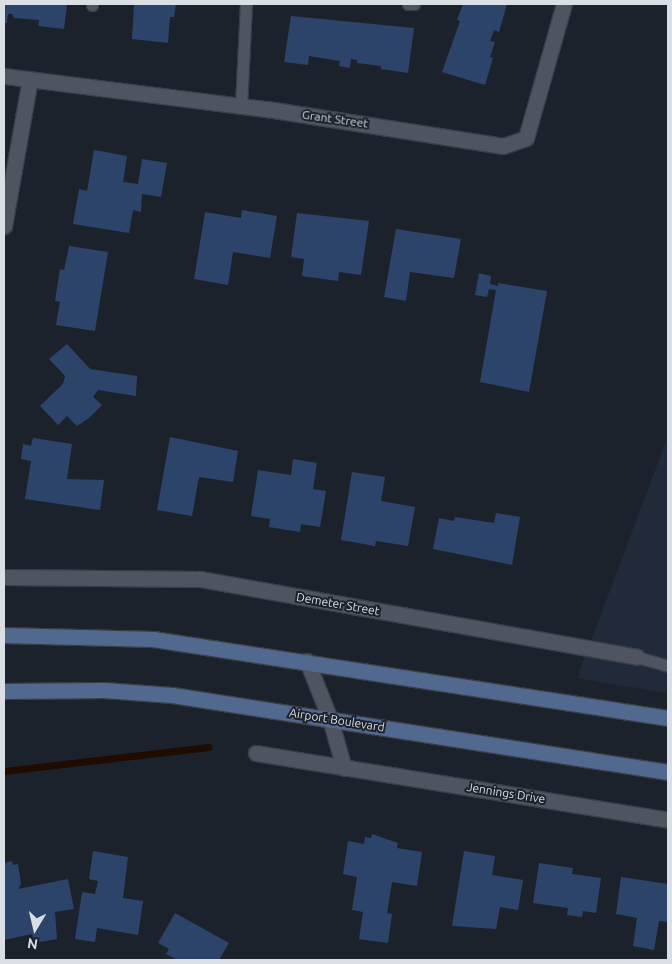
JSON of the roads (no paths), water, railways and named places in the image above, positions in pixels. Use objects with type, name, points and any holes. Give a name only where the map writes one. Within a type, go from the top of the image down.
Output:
[{"type":"main road","points":[[4,636],[153,639],[307,661],[668,718]]},
{"type":"main road","name":"Airport Boulevard","points":[[4,691],[104,690],[172,695],[330,718],[668,772]]},
{"type":"street","name":"Grant Street","points":[[4,76],[241,106],[503,146],[526,138],[564,4]]},
{"type":"street","points":[[4,226],[30,79]]},
{"type":"street","name":"Demeter Street","points":[[4,576],[200,579],[638,657]]},
{"type":"street","points":[[307,661],[330,718],[344,768]]},
{"type":"street","name":"Jennings Drive","points":[[256,753],[668,820]]},
{"type":"lane","points":[[241,106],[246,4]]},
{"type":"lane","points":[[408,4],[414,4]]},
{"type":"lane","name":"Demeter Street","points":[[638,657],[668,666]]},
{"type":"waterway","points":[[4,771],[209,747]]}]
